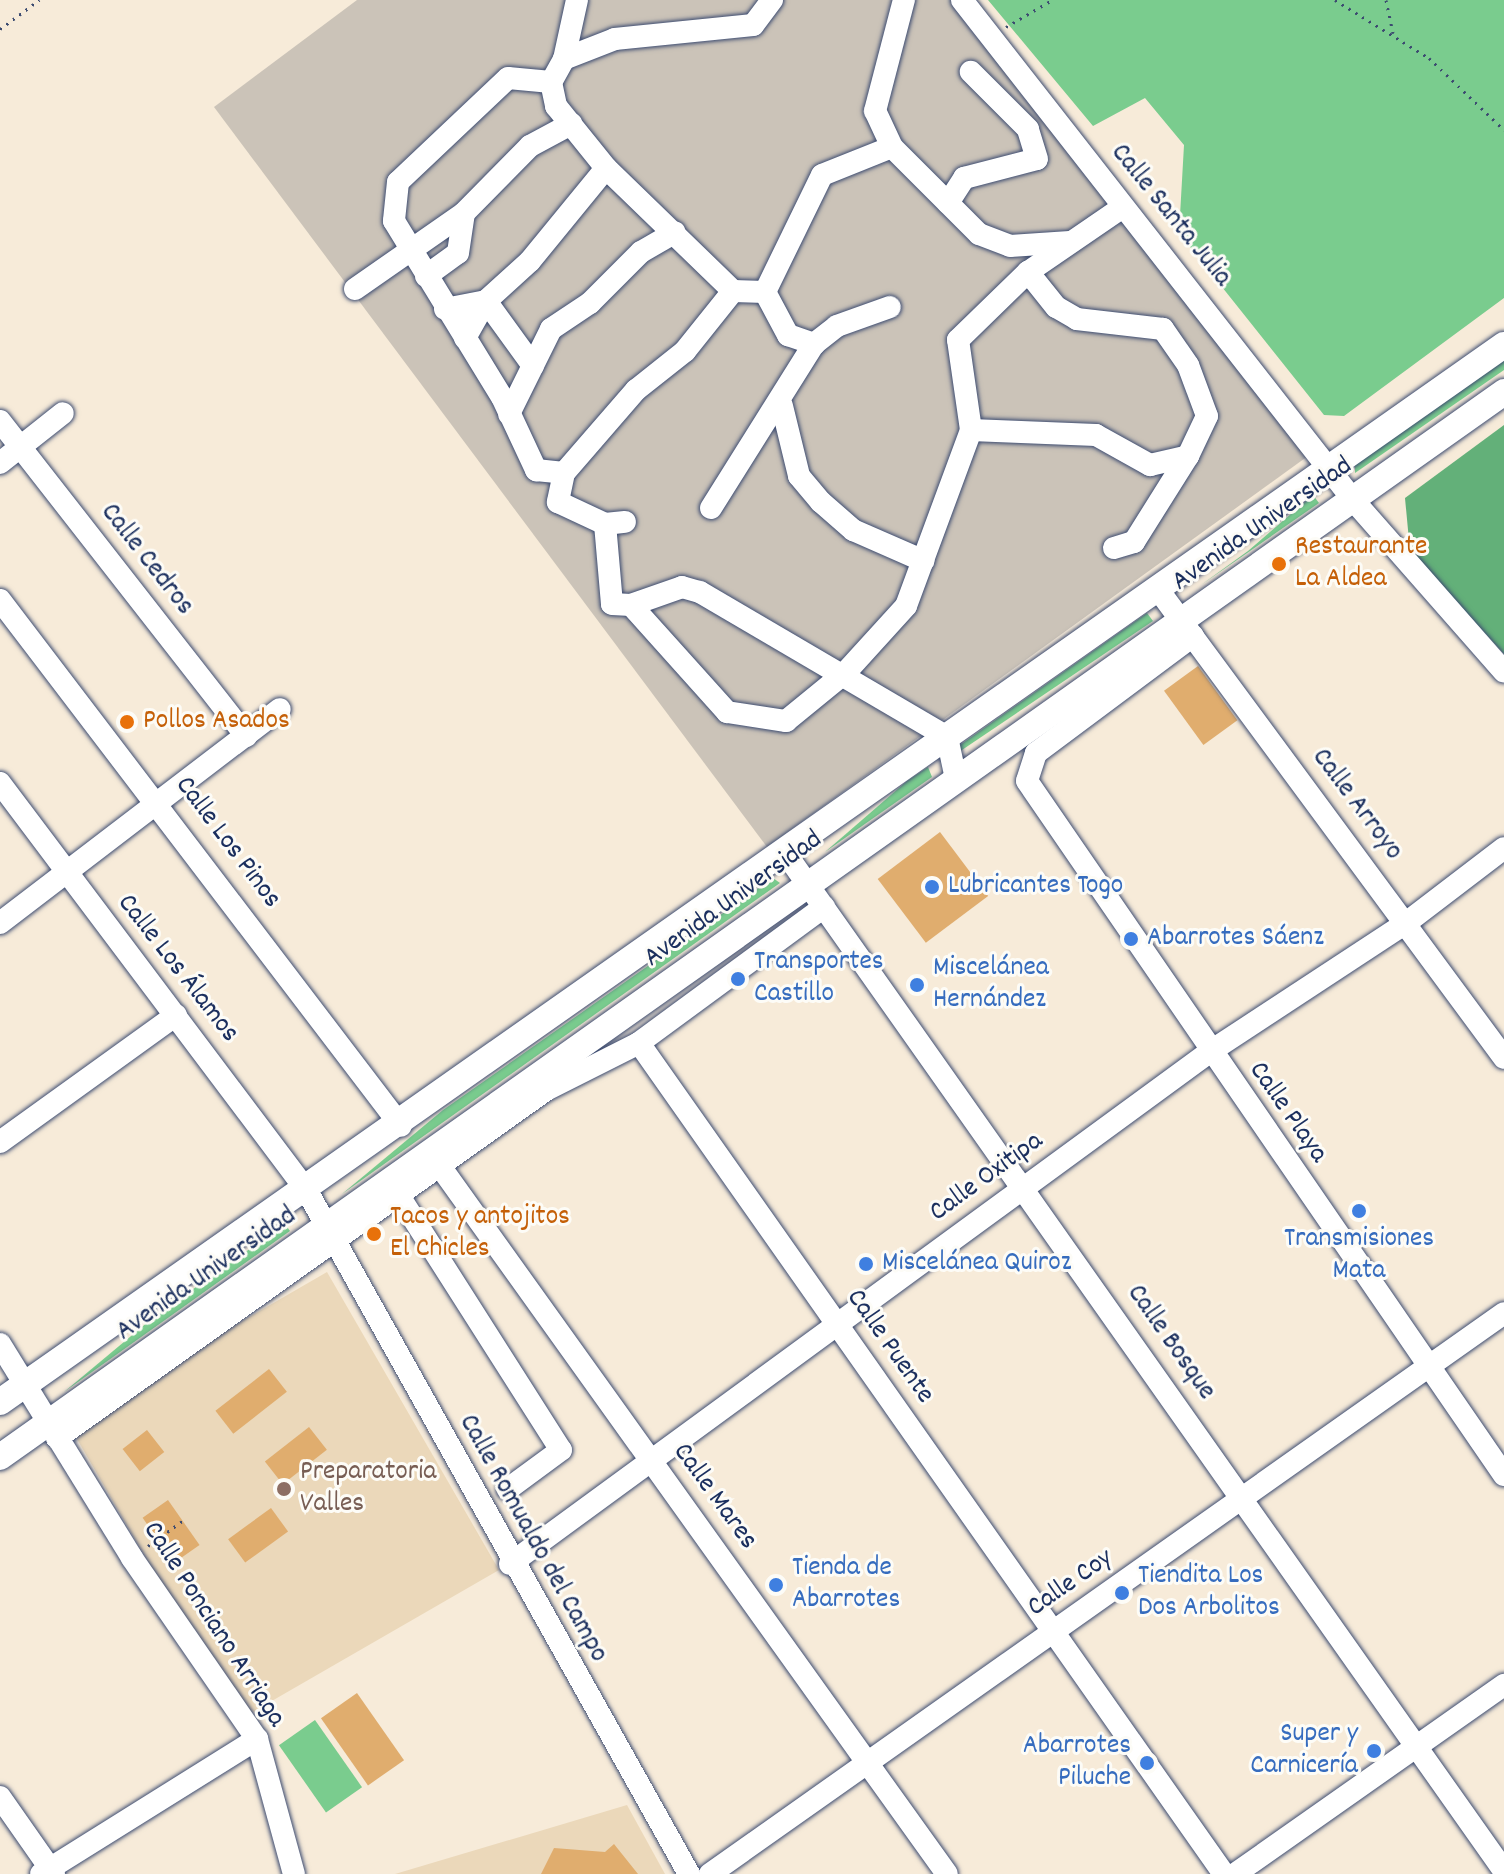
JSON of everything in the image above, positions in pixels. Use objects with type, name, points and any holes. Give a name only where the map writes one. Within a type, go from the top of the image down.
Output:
[{"type":"main road","name":"Avenida Universidad","points":[[0,1402],[401,1126],[784,851],[1504,345]]},
{"type":"main road","name":"Avenida Universidad","points":[[0,1457],[53,1431],[817,896],[956,779],[1187,629],[1354,501],[1504,392]]},
{"type":"street","points":[[577,0],[564,59],[551,82],[556,106],[606,168],[733,291],[765,292]]},
{"type":"street","points":[[564,59],[615,39],[753,25],[772,0]]},
{"type":"street","points":[[904,0],[875,111],[892,147],[979,234],[1010,246],[1070,242]]},
{"type":"street","name":"Calle Santa Julia","points":[[962,0],[1332,468],[1354,501],[1504,672]]},
{"type":"street","points":[[948,203],[964,178],[1037,159],[1028,129],[971,72]]},
{"type":"street","points":[[551,82],[508,78],[398,182],[394,221],[408,254],[426,276],[509,414],[536,470],[564,473]]},
{"type":"street","points":[[355,289],[464,213],[530,146],[556,106]]},
{"type":"street","points":[[530,146],[571,124]]},
{"type":"street","points":[[765,292],[822,175],[892,147]]},
{"type":"street","points":[[465,338],[486,301],[530,261],[606,168]]},
{"type":"street","points":[[631,605],[727,712],[786,721],[846,672],[906,606],[971,430],[958,340],[1028,272],[1123,207]]},
{"type":"street","points":[[426,276],[458,253],[464,213]]},
{"type":"street","points":[[509,414],[551,329],[675,232]]},
{"type":"street","points":[[1028,272],[1056,307],[1077,319],[1163,329],[1188,365],[1207,416],[1188,456],[1134,542],[1114,548]]},
{"type":"street","points":[[733,291],[685,351],[636,390],[564,473],[558,502],[615,523],[612,604],[631,605],[682,587],[700,592],[846,672],[947,737],[956,779]]},
{"type":"street","points":[[765,292],[788,335],[814,344]]},
{"type":"street","points":[[445,309],[486,301]]},
{"type":"street","points":[[486,301],[533,366]]},
{"type":"street","points":[[711,508],[759,427],[782,406],[814,344],[837,326],[890,307]]},
{"type":"street","points":[[782,406],[799,476],[821,502],[853,530],[924,561]]},
{"type":"street","points":[[0,463],[63,413]]},
{"type":"street","name":"Calle Cedros","points":[[0,421],[246,736]]},
{"type":"street","points":[[971,430],[1096,435],[1150,465],[1188,456]]},
{"type":"street","name":"Calle Arroyo","points":[[1157,588],[1504,1058]]},
{"type":"street","name":"Calle Los Pinos","points":[[0,600],[160,803],[401,1126]]},
{"type":"street","name":"Calle Playa","points":[[1187,629],[1036,753],[1027,781],[1208,1053],[1504,1475]]},
{"type":"street","points":[[0,923],[67,876],[280,709]]},
{"type":"street","name":"Calle Los Álamos","points":[[0,783],[307,1191],[329,1237]]},
{"type":"street","name":"Calle Oxitipa","points":[[510,1564],[1208,1053],[1406,923],[1504,848]]},
{"type":"street","name":"Calle Bosque","points":[[784,851],[1025,1188],[1504,1871]]},
{"type":"street","points":[[436,1160],[546,1090],[639,1043],[817,896]]},
{"type":"street","points":[[0,1142],[176,1015]]},
{"type":"street","name":"Calle Puente","points":[[639,1043],[1224,1874]]},
{"type":"street","name":"Calle Mares","points":[[436,1160],[867,1758],[947,1874]]},
{"type":"street","points":[[395,1191],[561,1450],[508,1489]]},
{"type":"street","name":"Calle Romualdo del Campo","points":[[329,1237],[510,1564],[689,1874]]},
{"type":"street","name":"Calle Coy","points":[[710,1874],[867,1758],[1244,1501],[1504,1313]]},
{"type":"street","name":"Calle Ponciano Arriaga","points":[[0,1344],[28,1382],[53,1431],[132,1558],[257,1739],[294,1874]]},
{"type":"street","points":[[1235,1874],[1504,1685]]},
{"type":"street","points":[[0,1797],[48,1872],[257,1739]]},
{"type":"path","points":[[0,29],[39,0]]},
{"type":"path","points":[[989,38],[1052,0]]},
{"type":"path","points":[[1335,0],[1393,33],[1504,130]]},
{"type":"path","points":[[1386,0],[1393,33]]},
{"type":"path","points":[[132,1558],[185,1519]]},
{"type":"shaded area","points":[[357,0],[954,0],[1308,456],[767,847],[214,107]]},
{"type":"shaded area","name":"Preparatoria Valles","points":[[327,1272],[499,1570],[239,1720],[67,1422]]},
{"type":"shaded area","points":[[627,1805],[665,1874],[395,1874]]},
{"type":"green space","points":[[988,0],[1504,0],[1504,298],[1344,416],[1324,415],[1179,233],[1184,145],[1145,98],[1093,126]]},
{"type":"green space","points":[[1504,359],[1504,370],[1355,473],[1355,465]]},
{"type":"green space","points":[[1504,425],[1504,654],[1410,551],[1405,498]]},
{"type":"green space","points":[[1313,495],[1319,503],[1201,585],[1248,551]]},
{"type":"green space","points":[[1147,613],[1153,621],[959,752],[960,745]]},
{"type":"green space","points":[[928,767],[932,777],[825,852],[907,781]]},
{"type":"green space","points":[[773,878],[780,883],[342,1194],[443,1110]]},
{"type":"green space","points":[[285,1224],[290,1231],[64,1392],[155,1316]]},
{"type":"green space","points":[[315,1720],[362,1787],[326,1812],[279,1745]]},
{"type":"building","points":[[1198,666],[1237,720],[1203,745],[1164,691]]},
{"type":"building","name":"Lubricantes Togo","points":[[940,832],[988,896],[926,943],[878,879]]},
{"type":"building","points":[[269,1369],[287,1392],[233,1434],[215,1411]]},
{"type":"building","points":[[309,1427],[327,1450],[283,1484],[265,1461]]},
{"type":"building","points":[[147,1430],[164,1452],[140,1471],[123,1449]]},
{"type":"building","points":[[168,1500],[200,1545],[174,1563],[143,1518]]},
{"type":"building","points":[[271,1508],[288,1531],[245,1563],[228,1539]]},
{"type":"building","points":[[357,1693],[404,1760],[368,1785],[321,1718]]},
{"type":"building","points":[[614,1844],[638,1874],[541,1874],[554,1848],[605,1852]]},
{"type":"place","name":"Restaurante La Aldea","points":[[1279,564]]},
{"type":"place","name":"Pollos Asados","points":[[127,722]]},
{"type":"place","name":"Lubricantes Togo","points":[[932,887]]},
{"type":"place","name":"Abarrotes Sáenz","points":[[1131,939]]},
{"type":"place","name":"Transportes Castillo","points":[[738,979]]},
{"type":"place","name":"Miscelánea Hernández","points":[[917,985]]},
{"type":"place","name":"Transmisiones Mata","points":[[1359,1211]]},
{"type":"place","name":"Tacos y antojitos El Chicles","points":[[374,1234]]},
{"type":"place","name":"Miscelánea Quiroz","points":[[866,1264]]},
{"type":"place","name":"Preparatoria Valles","points":[[284,1489]]},
{"type":"place","name":"Tienda de Abarrotes","points":[[776,1585]]},
{"type":"place","name":"Tiendita Los Dos Arbolitos","points":[[1122,1593]]},
{"type":"place","name":"Super y Carnicería","points":[[1374,1751]]},
{"type":"place","name":"Abarrotes Piluche","points":[[1147,1763]]}]
